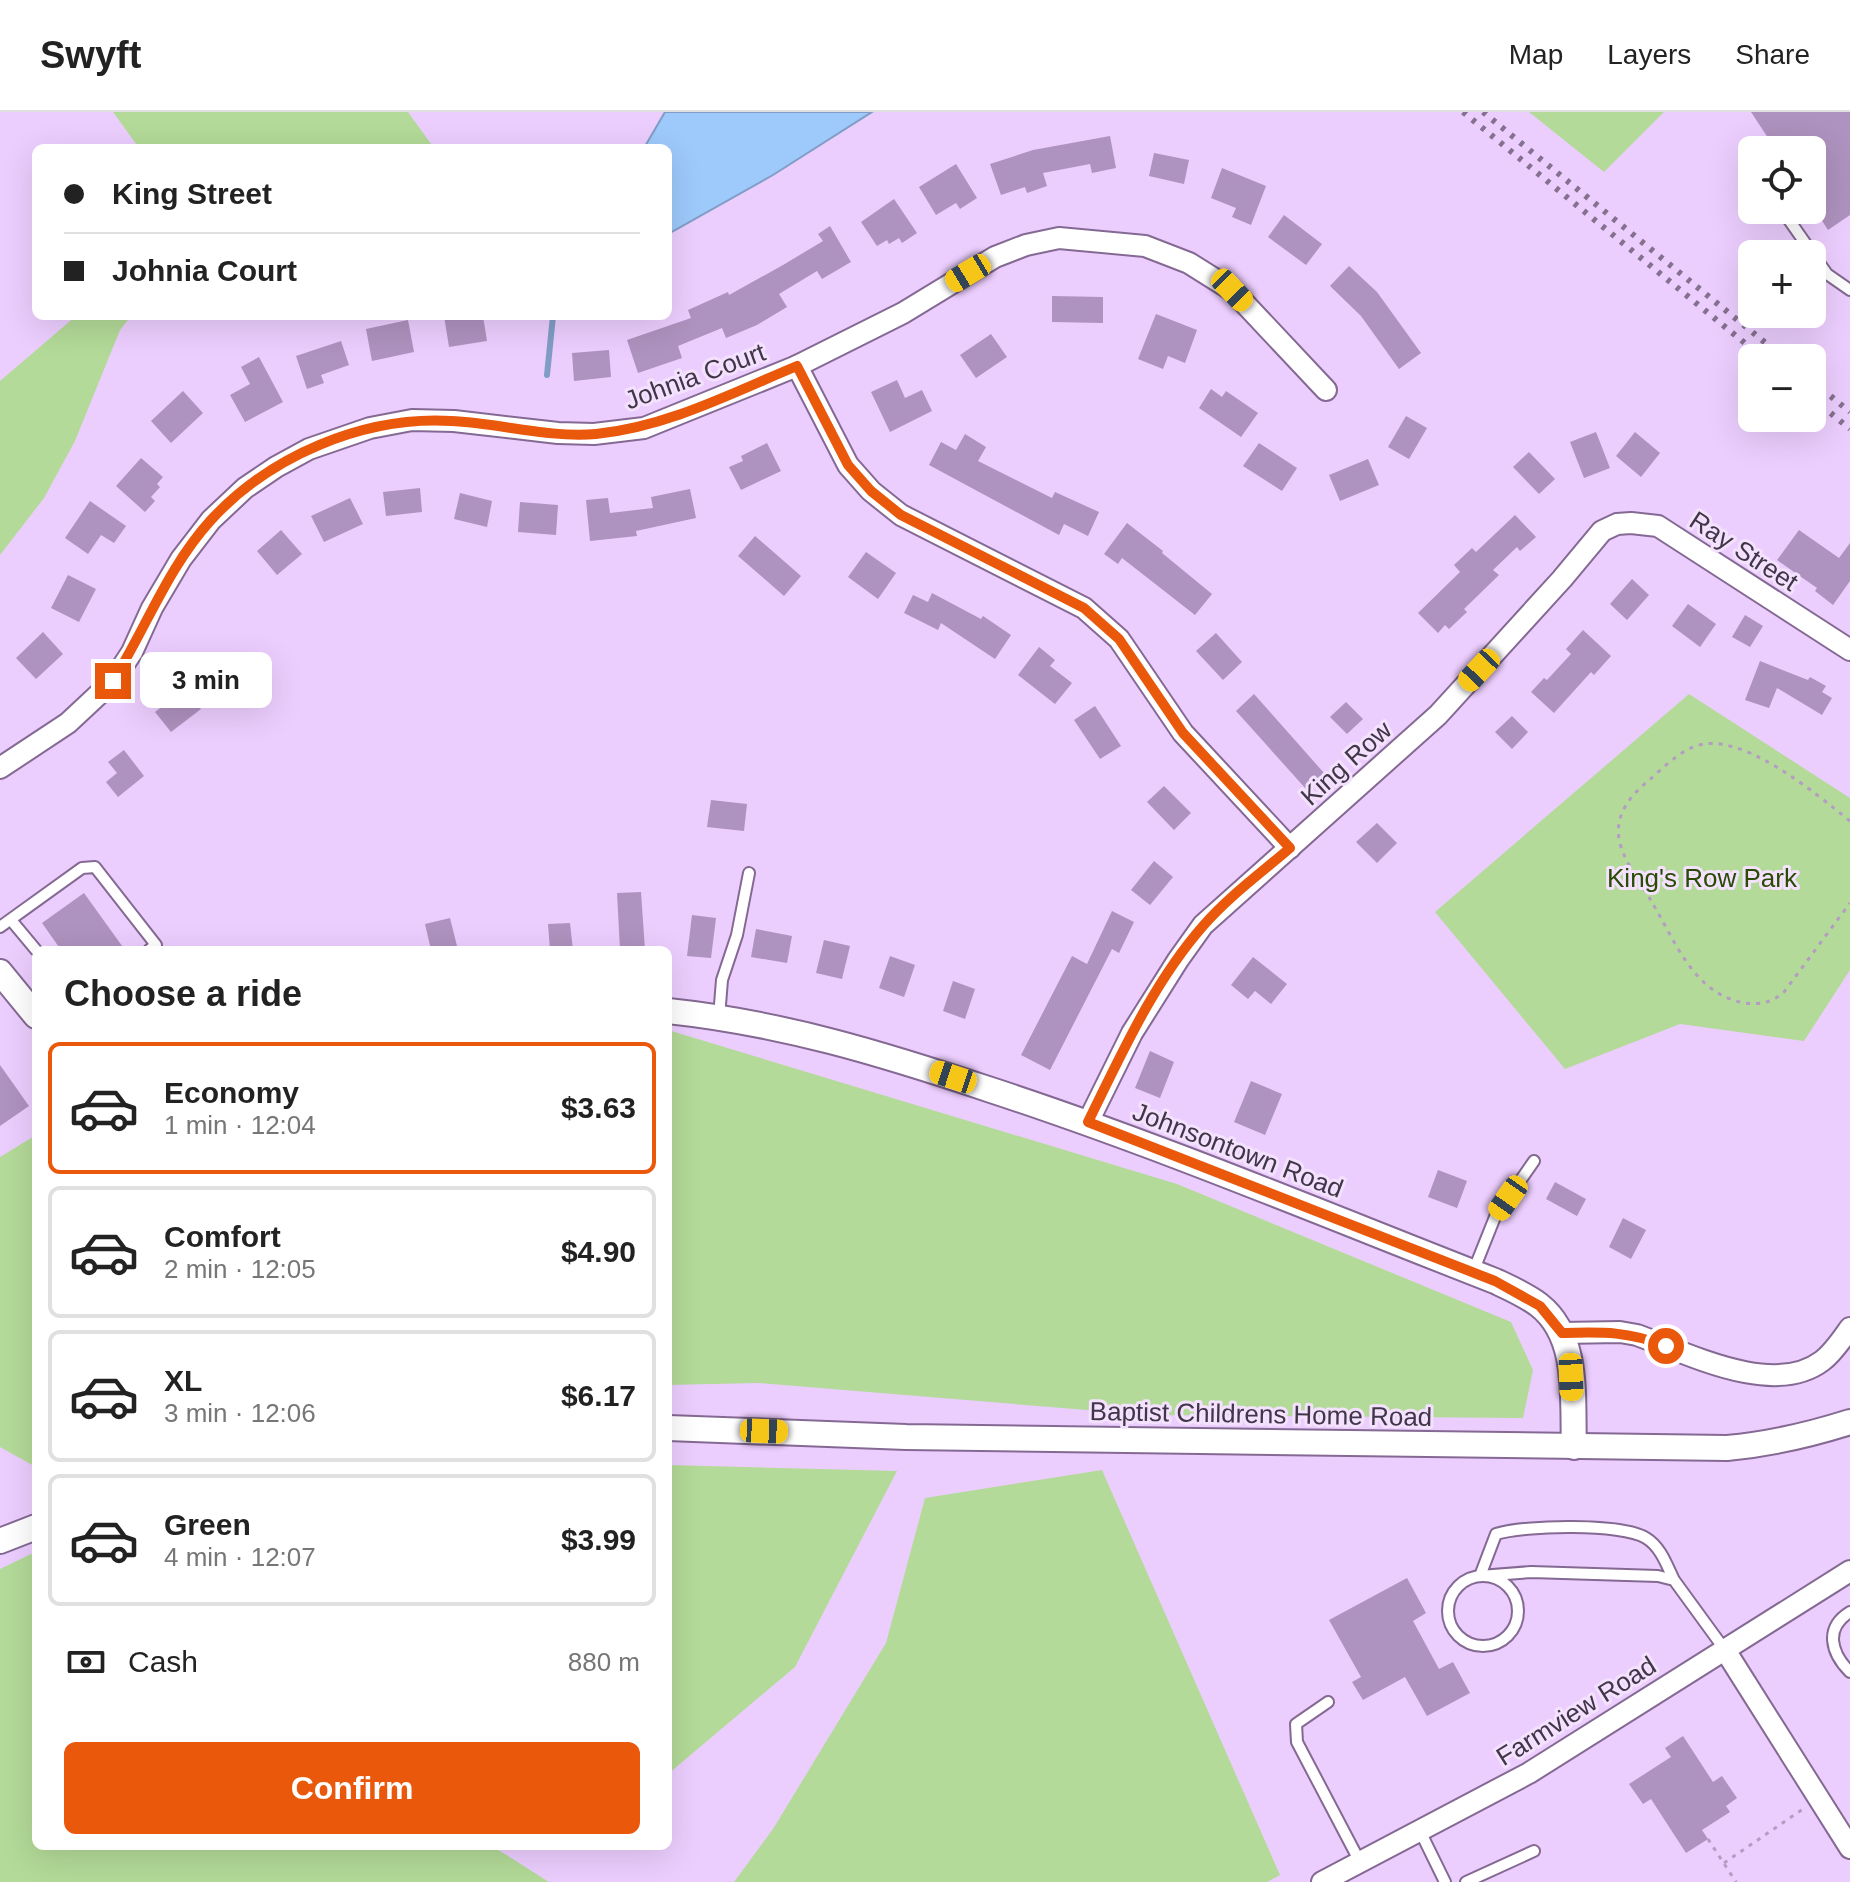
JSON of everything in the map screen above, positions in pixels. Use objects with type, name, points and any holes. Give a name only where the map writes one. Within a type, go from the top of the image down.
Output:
[{"type":"street","name":"Johnia Court","points":[[0,768],[68,723],[113,681],[132,652],[152,608],[181,559],[211,520],[245,488],[309,449],[370,428],[412,420],[454,421],[558,433],[594,434],[644,428],[797,366],[903,313],[995,257],[1026,245],[1059,238],[1145,246],[1189,263],[1232,290],[1326,390]]},
{"type":"street","points":[[797,366],[848,465],[871,491],[901,515],[1084,608],[1130,654],[1183,733],[1290,848]]},
{"type":"street","name":"Ray Street","points":[[1602,531],[1617,524],[1658,526],[1850,650]]},
{"type":"street","name":"King Row","points":[[1088,1122],[1132,1033],[1203,925],[1438,715],[1602,531]]},
{"type":"street","points":[[0,972],[32,1011]]},
{"type":"street","name":"Johnsontown Road","points":[[672,1011],[785,1029],[872,1050],[1088,1122],[1495,1281],[1540,1306],[1567,1343],[1574,1447]]},
{"type":"street","points":[[1562,1333],[1620,1332],[1637,1335],[1750,1374],[1783,1375],[1822,1361],[1850,1328]]},
{"type":"street","name":"Baptist Childrens Home Road","points":[[672,1428],[906,1437],[1727,1448],[1769,1445],[1850,1422]]},
{"type":"street","points":[[0,1541],[32,1529]]},
{"type":"street","name":"Farmview Road","points":[[1322,1882],[1529,1773],[1850,1571]]},
{"type":"street","points":[[1725,1650],[1850,1848]]},
{"type":"lane","points":[[1792,224],[1827,274],[1850,290]]},
{"type":"lane","points":[[0,927],[82,868],[95,867],[155,946]]},
{"type":"lane","points":[[719,1017],[722,980],[737,935],[749,873]]},
{"type":"lane","points":[[11,920],[33,946]]},
{"type":"lane","points":[[1473,1272],[1495,1217],[1534,1161]]},
{"type":"lane","points":[[1480,1576],[1496,1534],[1514,1528],[1633,1532],[1649,1539],[1661,1553],[1674,1580],[1725,1650]]},
{"type":"lane","points":[[1480,1576],[1502,1581],[1516,1598],[1518,1609],[1517,1620],[1504,1638],[1484,1646],[1462,1639],[1453,1630],[1449,1619],[1451,1595],[1458,1585],[1469,1578],[1480,1576],[1531,1572],[1658,1576],[1674,1580]]},
{"type":"lane","points":[[1850,1612],[1841,1617],[1832,1631],[1832,1648],[1850,1672]]},
{"type":"lane","points":[[1328,1702],[1296,1724],[1297,1742],[1360,1862]]},
{"type":"lane","points":[[1420,1831],[1445,1882]]},
{"type":"lane","points":[[1466,1882],[1534,1851]]},
{"type":"path","points":[[1850,821],[1755,755],[1720,743],[1705,743],[1692,747],[1634,792],[1623,807],[1619,840],[1690,967],[1715,993],[1735,1001],[1753,1004],[1774,1000],[1784,992],[1850,903]]},
{"type":"path","points":[[1724,1863],[1819,1798]]},
{"type":"path","points":[[1708,1839],[1736,1882]]},
{"type":"green space","points":[[113,112],[408,112],[431,144],[136,144]]},
{"type":"green space","points":[[1529,112],[1664,112],[1604,172]]},
{"type":"green space","points":[[71,320],[128,320],[120,330],[75,441],[44,498],[0,555],[0,381]]},
{"type":"green space","name":"King's Row Park","points":[[1689,694],[1850,798],[1850,970],[1804,1041],[1680,1024],[1565,1069],[1435,912]]},
{"type":"green space","points":[[672,1031],[1177,1184],[1511,1322],[1533,1370],[1523,1418],[1148,1415],[758,1383],[672,1385]]},
{"type":"green space","points":[[32,1137],[32,1465],[0,1447],[0,1157]]},
{"type":"green space","points":[[672,1465],[897,1471],[795,1667],[672,1771]]},
{"type":"green space","points":[[1102,1470],[1280,1875],[1267,1882],[734,1882],[773,1829],[886,1643],[925,1498]]},
{"type":"green space","points":[[32,1555],[32,1850],[498,1850],[549,1882],[0,1882],[0,1569]]},
{"type":"water","points":[[665,112],[872,112],[773,175],[672,232],[672,144],[646,144]]},
{"type":"building","points":[[1751,112],[1850,112],[1850,215],[1828,230],[1824,224],[1826,136],[1767,136]]},
{"type":"building","points":[[1110,136],[1116,168],[1092,173],[1090,164],[1043,173],[1047,186],[1027,193],[1025,187],[1001,195],[990,164],[1033,150]]},
{"type":"building","points":[[1154,153],[1189,160],[1184,184],[1149,176]]},
{"type":"building","points":[[956,164],[977,198],[960,209],[956,203],[936,215],[919,187]]},
{"type":"building","points":[[1222,168],[1266,186],[1251,225],[1232,217],[1236,208],[1211,198]]},
{"type":"building","points":[[894,199],[917,233],[902,243],[899,238],[877,246],[861,222]]},
{"type":"building","points":[[1284,215],[1322,244],[1306,265],[1268,237]]},
{"type":"building","points":[[830,226],[851,262],[822,279],[817,271],[779,294],[787,307],[757,325],[726,338],[722,328],[678,346],[682,358],[638,373],[627,340],[691,318],[688,310],[728,292],[729,295],[823,241],[818,234]]},
{"type":"building","points":[[1349,266],[1377,292],[1421,353],[1399,369],[1361,316],[1330,286]]},
{"type":"building","points":[[1052,296],[1103,297],[1103,323],[1052,322]]},
{"type":"building","points":[[1156,314],[1197,330],[1185,363],[1168,356],[1163,369],[1138,359]]},
{"type":"building","points":[[408,320],[414,352],[372,361],[366,329]]},
{"type":"building","points":[[445,320],[484,320],[487,341],[449,347]]},
{"type":"building","points":[[991,334],[1007,357],[976,378],[960,355]]},
{"type":"building","points":[[341,341],[349,365],[321,375],[324,383],[307,389],[296,356]]},
{"type":"building","points":[[609,350],[611,377],[574,381],[572,353]]},
{"type":"building","points":[[259,357],[283,402],[245,422],[230,395],[250,384],[241,367]]},
{"type":"building","points":[[897,380],[905,398],[922,390],[932,411],[890,432],[871,392]]},
{"type":"building","points":[[1211,389],[1222,397],[1226,391],[1258,413],[1241,437],[1199,408]]},
{"type":"building","points":[[183,391],[203,413],[171,443],[151,421]]},
{"type":"building","points":[[1406,416],[1427,428],[1409,459],[1388,447]]},
{"type":"building","points":[[1596,432],[1610,468],[1584,478],[1570,442]]},
{"type":"building","points":[[1635,432],[1660,453],[1641,477],[1616,456]]},
{"type":"building","points":[[965,434],[986,447],[978,461],[1052,498],[1055,492],[1099,512],[1088,536],[1064,524],[1059,535],[929,465],[941,442],[956,450]]},
{"type":"building","points":[[767,443],[781,471],[741,490],[729,467],[743,461],[741,456]]},
{"type":"building","points":[[1259,443],[1297,468],[1282,491],[1243,466]]},
{"type":"building","points":[[1529,452],[1555,479],[1539,494],[1513,467]]},
{"type":"building","points":[[141,458],[163,477],[157,484],[160,487],[151,497],[155,501],[145,512],[116,486]]},
{"type":"building","points":[[1368,459],[1379,485],[1340,501],[1329,475]]},
{"type":"building","points":[[420,488],[422,512],[386,516],[383,492]]},
{"type":"building","points":[[690,489],[696,518],[636,531],[637,536],[590,541],[586,500],[608,498],[610,513],[653,508],[651,497]]},
{"type":"building","points":[[460,493],[492,501],[487,527],[454,519]]},
{"type":"building","points":[[350,498],[363,524],[324,542],[311,516]]},
{"type":"building","points":[[90,501],[126,526],[114,543],[101,535],[88,554],[65,538]]},
{"type":"building","points":[[520,502],[558,505],[556,535],[518,532]]},
{"type":"building","points":[[1515,515],[1536,537],[1520,551],[1517,547],[1493,570],[1499,575],[1464,609],[1467,612],[1449,629],[1445,625],[1438,633],[1418,613],[1460,572],[1454,565],[1472,548],[1476,552]]},
{"type":"building","points":[[1127,523],[1212,594],[1195,615],[1122,558],[1118,564],[1104,554]]},
{"type":"building","points":[[281,530],[302,554],[277,575],[257,551]]},
{"type":"building","points":[[1799,530],[1839,558],[1850,543],[1850,581],[1833,605],[1815,591],[1817,588],[1777,560]]},
{"type":"building","points":[[755,536],[801,576],[784,596],[738,556]]},
{"type":"building","points":[[866,552],[896,573],[878,599],[848,577]]},
{"type":"building","points":[[68,575],[96,589],[79,622],[51,608]]},
{"type":"building","points":[[1632,579],[1649,595],[1627,620],[1610,604]]},
{"type":"building","points":[[932,593],[981,619],[983,616],[1011,635],[995,659],[941,623],[938,630],[904,613],[913,595],[928,602]]},
{"type":"building","points":[[1688,604],[1716,624],[1700,647],[1672,626]]},
{"type":"building","points":[[1745,615],[1763,626],[1750,647],[1732,637]]},
{"type":"building","points":[[1583,630],[1611,656],[1594,675],[1591,672],[1554,713],[1531,692],[1571,654],[1566,649]]},
{"type":"building","points":[[43,632],[63,654],[36,679],[16,658]]},
{"type":"building","points":[[1216,633],[1242,662],[1223,680],[1196,651]]},
{"type":"building","points":[[1039,647],[1055,660],[1050,666],[1072,683],[1055,704],[1018,675]]},
{"type":"building","points":[[1760,661],[1808,680],[1810,677],[1826,686],[1822,692],[1832,698],[1822,715],[1777,688],[1769,708],[1745,700]]},
{"type":"building","points":[[185,689],[201,709],[171,732],[155,712]]},
{"type":"building","points":[[1254,694],[1324,773],[1306,789],[1236,711]]},
{"type":"building","points":[[1346,702],[1363,719],[1347,734],[1330,717]]},
{"type":"building","points":[[1095,706],[1121,746],[1100,759],[1074,720]]},
{"type":"building","points":[[1512,716],[1528,732],[1512,749],[1495,732]]},
{"type":"building","points":[[124,750],[144,776],[118,797],[106,782],[117,773],[108,762]]},
{"type":"building","points":[[1164,786],[1191,813],[1174,830],[1147,802]]},
{"type":"building","points":[[711,800],[747,804],[744,831],[707,827]]},
{"type":"building","points":[[1377,823],[1397,843],[1377,863],[1356,842]]},
{"type":"building","points":[[1154,861],[1173,877],[1150,905],[1131,890]]},
{"type":"building","points":[[641,892],[645,946],[620,946],[617,893]]},
{"type":"building","points":[[84,893],[122,946],[58,946],[42,923]]},
{"type":"building","points":[[1112,911],[1134,922],[1119,953],[1112,949],[1050,1070],[1021,1055],[1072,956],[1087,964]]},
{"type":"building","points":[[692,915],[716,918],[711,958],[687,956]]},
{"type":"building","points":[[450,918],[457,946],[430,946],[425,924]]},
{"type":"building","points":[[570,923],[573,946],[550,946],[548,924]]},
{"type":"building","points":[[756,929],[792,936],[787,963],[751,957]]},
{"type":"building","points":[[824,940],[850,946],[842,979],[816,973]]},
{"type":"building","points":[[890,956],[915,965],[904,997],[879,988]]},
{"type":"building","points":[[1253,957],[1287,984],[1271,1004],[1255,991],[1248,999],[1231,985]]},
{"type":"building","points":[[953,981],[975,989],[965,1019],[943,1011]]},
{"type":"building","points":[[1150,1051],[1174,1062],[1160,1098],[1135,1088]]},
{"type":"building","points":[[0,1065],[29,1106],[0,1126]]},
{"type":"building","points":[[1251,1081],[1282,1094],[1265,1135],[1234,1122]]},
{"type":"building","points":[[1438,1170],[1467,1181],[1457,1208],[1428,1197]]},
{"type":"building","points":[[1555,1182],[1586,1199],[1577,1216],[1546,1199]]},
{"type":"building","points":[[1623,1218],[1646,1230],[1631,1259],[1609,1247]]},
{"type":"building","points":[[1407,1578],[1426,1613],[1413,1621],[1439,1669],[1453,1662],[1470,1693],[1427,1716],[1405,1677],[1363,1700],[1352,1682],[1361,1677],[1329,1620]]},
{"type":"building","points":[[1683,1736],[1713,1782],[1722,1776],[1737,1798],[1726,1806],[1730,1812],[1702,1830],[1708,1839],[1686,1853],[1651,1799],[1643,1804],[1629,1784],[1671,1757],[1665,1748]]},
{"type":"waterway","points":[[547,375],[553,320]]},
{"type":"railway","points":[[1463,112],[1746,344]]},
{"type":"railway","points":[[1483,112],[1767,344]]},
{"type":"railway","points":[[1826,392],[1850,412]]},
{"type":"railway","points":[[1826,409],[1850,429]]},
{"type":"route","points":[[113,681],[132,652],[152,608],[181,559],[211,520],[245,488],[309,449],[370,428],[412,420],[454,421],[558,433],[594,434],[644,428],[797,366],[848,465],[871,491],[901,515],[1084,608],[1119,639],[1183,733],[1290,848],[1203,925],[1132,1033],[1088,1122],[1495,1281],[1540,1306],[1562,1333],[1620,1332],[1666,1346]]}]
